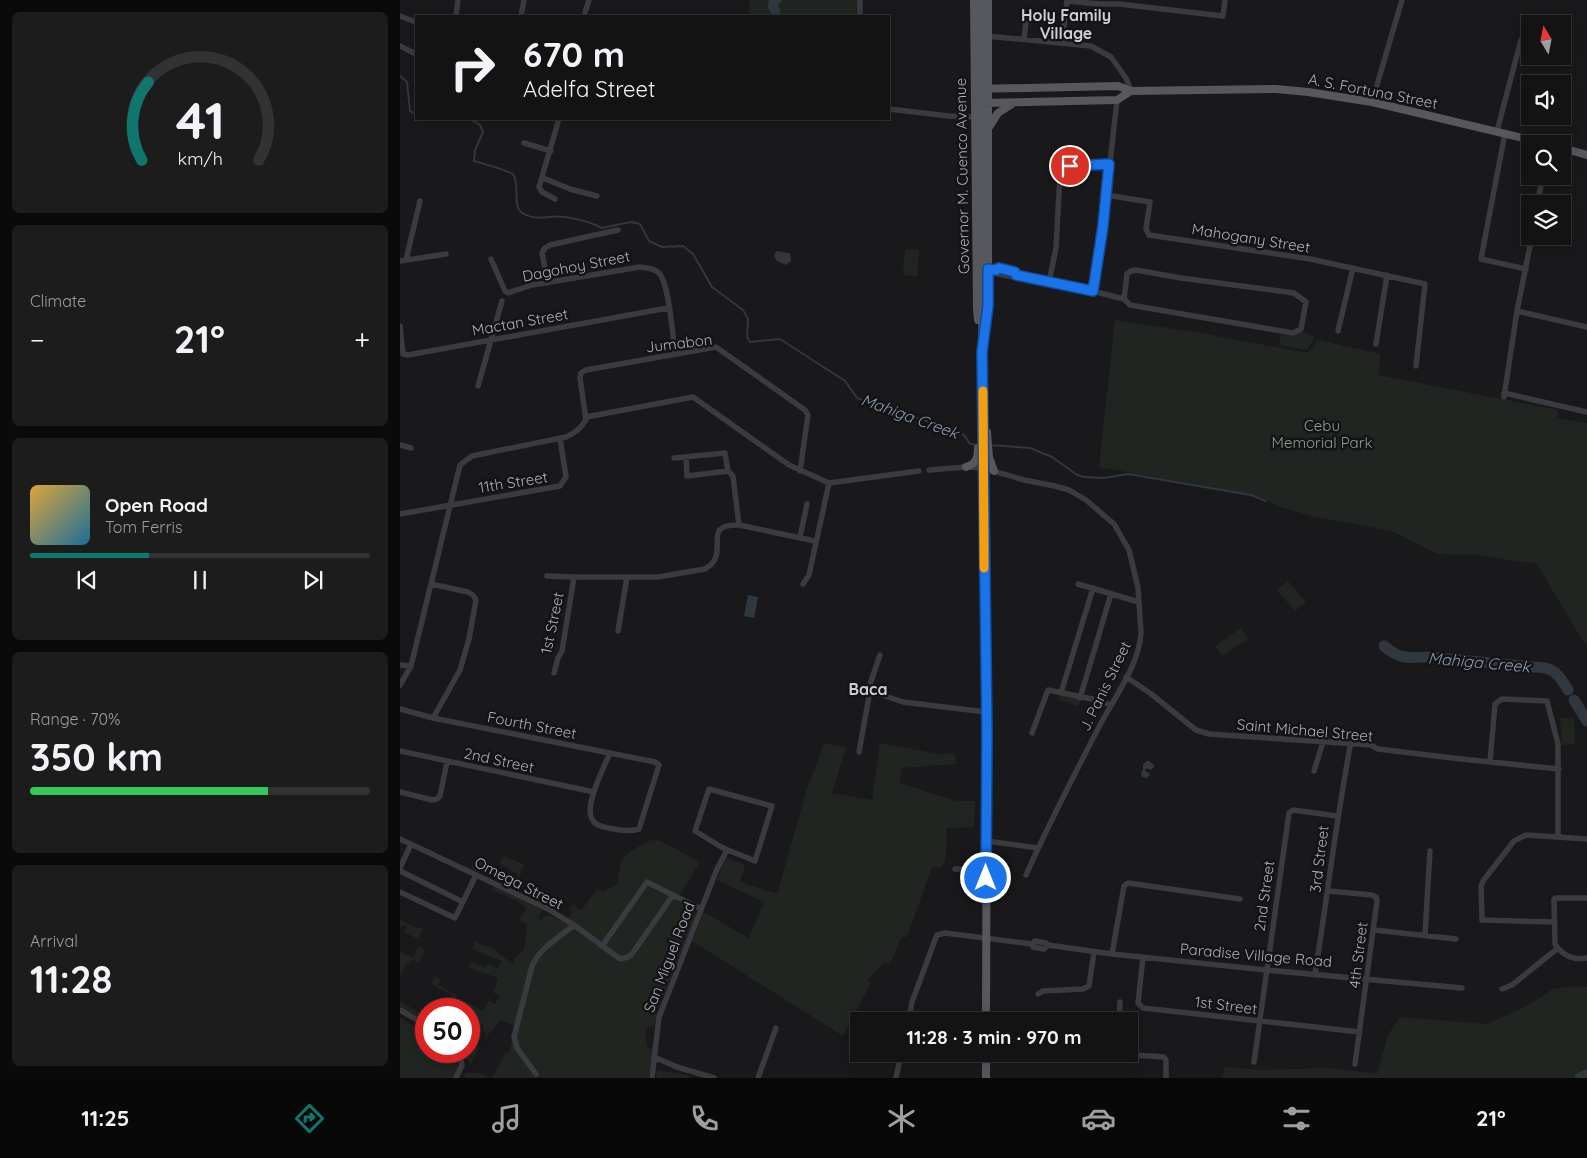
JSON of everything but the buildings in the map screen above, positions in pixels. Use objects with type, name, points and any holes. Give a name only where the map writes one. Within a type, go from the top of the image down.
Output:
[{"type":"main road","name":"Governor M. Cuenco Avenue","points":[[974,0],[976,308],[982,352]]},
{"type":"main road","name":"Governor M. Cuenco Avenue","points":[[980,0],[982,428],[986,712],[986,1012]]},
{"type":"main road","name":"Governor M. Cuenco Avenue","points":[[982,352],[992,270],[988,201],[988,0]]},
{"type":"main road","points":[[974,60],[981,64],[987,60]]},
{"type":"main road","name":"A. S. Fortuna Street","points":[[975,89],[1118,86],[1130,91],[1276,89],[1372,102],[1521,137]]},
{"type":"main road","points":[[975,104],[1117,100],[1130,91]]},
{"type":"main road","points":[[988,132],[998,113],[1016,102]]},
{"type":"main road","points":[[1571,151],[1587,155]]},
{"type":"main road","points":[[976,180],[981,177],[988,180]]},
{"type":"main road","points":[[976,201],[988,201]]},
{"type":"main road","points":[[982,388],[982,428]]},
{"type":"main road","points":[[966,467],[975,462],[983,453],[994,471]]},
{"type":"main road","points":[[986,1062],[986,1078]]},
{"type":"street","points":[[456,15],[458,0]]},
{"type":"street","points":[[521,15],[524,0]]},
{"type":"street","points":[[584,15],[589,0]]},
{"type":"street","points":[[860,0],[860,15]]},
{"type":"street","points":[[1062,44],[1067,0],[1222,16],[1225,0]]},
{"type":"street","points":[[1372,102],[1402,0]]},
{"type":"street","points":[[400,16],[415,22]]},
{"type":"street","points":[[1024,40],[1026,22]]},
{"type":"street","points":[[974,35],[1091,46],[1111,57],[1126,78],[1130,91]]},
{"type":"street","points":[[1521,40],[1501,132],[1481,259],[1526,269]]},
{"type":"street","points":[[400,46],[415,54]]},
{"type":"street","points":[[1093,291],[1103,226],[1117,100]]},
{"type":"street","points":[[890,108],[949,116],[988,117]]},
{"type":"street","points":[[554,199],[540,190],[560,120]]},
{"type":"street","points":[[524,143],[551,151]]},
{"type":"street","points":[[1049,282],[1056,248],[1060,175],[1065,168],[1070,166],[1109,164]]},
{"type":"street","points":[[543,178],[570,189],[597,196]]},
{"type":"street","name":"Mahogany Street","points":[[1106,195],[1150,202],[1146,229],[1149,235],[1310,259],[1425,284],[1416,366]]},
{"type":"street","points":[[420,201],[403,260],[446,254]]},
{"type":"street","points":[[548,283],[542,253],[545,248],[550,245],[618,230]]},
{"type":"street","points":[[1530,245],[1517,312],[1504,395],[1587,412]]},
{"type":"street","name":"Dagohoy Street","points":[[491,259],[505,291],[508,293],[532,285],[640,267],[651,268],[658,273],[665,284],[676,354]]},
{"type":"street","points":[[1338,331],[1353,268]]},
{"type":"street","points":[[992,270],[998,274],[1013,277],[1016,275],[1093,291],[1124,299],[1130,305],[1294,333],[1302,329],[1306,302],[1294,293],[1136,270],[1127,274],[1124,299]]},
{"type":"street","points":[[1376,344],[1387,275]]},
{"type":"street","points":[[478,386],[502,301]]},
{"type":"street","name":"Mactan Street","points":[[400,326],[403,354],[408,356],[668,308]]},
{"type":"street","points":[[1517,312],[1587,328]]},
{"type":"street","name":"Jumabon","points":[[586,417],[580,378],[581,373],[586,370],[716,347],[805,410],[808,415],[800,470]]},
{"type":"street","points":[[400,685],[411,666],[457,473],[460,465],[472,456],[574,434],[581,428],[586,417],[693,398],[789,465],[829,483],[919,471]]},
{"type":"street","name":"11th Street","points":[[400,514],[560,486],[566,477],[560,438]]},
{"type":"street","points":[[400,446],[411,448]]},
{"type":"street","points":[[674,458],[725,453],[728,470],[734,478],[739,525]]},
{"type":"street","points":[[686,457],[687,476],[728,470]]},
{"type":"street","name":"J. Panis Street","points":[[928,470],[966,467],[983,468],[1068,490],[1086,500],[1114,524],[1129,550],[1136,574],[1141,639],[1135,661],[1038,848],[1026,875]]},
{"type":"street","points":[[803,584],[809,575],[815,540],[829,483]]},
{"type":"street","points":[[800,537],[807,504]]},
{"type":"street","points":[[547,576],[658,576],[704,569],[717,556],[718,532],[728,524],[815,540]]},
{"type":"street","name":"1st Street","points":[[554,673],[562,651],[574,577]]},
{"type":"street","points":[[618,631],[627,577]]},
{"type":"street","points":[[431,584],[468,592],[474,595],[476,600],[469,639],[460,670],[433,718]]},
{"type":"street","points":[[1078,584],[1139,602]]},
{"type":"street","points":[[1061,693],[1093,588]]},
{"type":"street","points":[[1080,698],[1111,594]]},
{"type":"street","points":[[859,752],[870,691],[868,690],[880,655]]},
{"type":"street","points":[[400,665],[411,666]]},
{"type":"street","name":"Saint Michael Street","points":[[1126,678],[1150,693],[1196,730],[1209,734],[1370,745],[1378,749],[1559,769]]},
{"type":"street","points":[[1032,733],[1048,690],[1097,700],[1111,705]]},
{"type":"street","points":[[870,691],[903,702],[986,712]]},
{"type":"street","points":[[1490,762],[1495,704],[1502,699],[1547,701],[1558,744],[1558,836]]},
{"type":"street","name":"Fourth Street","points":[[400,709],[433,718],[655,762],[659,765],[639,829],[622,831],[597,825],[592,820],[589,812],[594,792]]},
{"type":"street","points":[[1314,770],[1323,742]]},
{"type":"street","name":"3rd Street","points":[[1315,974],[1350,747]]},
{"type":"street","name":"2nd Street","points":[[400,751],[594,792]]},
{"type":"street","points":[[594,792],[610,753]]},
{"type":"street","points":[[400,792],[432,800],[437,799],[440,796],[447,762]]},
{"type":"street","points":[[709,789],[772,806],[754,861],[727,850],[695,831],[709,789]]},
{"type":"street","name":"2nd Street","points":[[1254,1062],[1289,813],[1293,810],[1338,816]]},
{"type":"street","points":[[1554,922],[1482,920],[1481,886],[1514,841],[1526,835],[1587,839]]},
{"type":"street","name":"Omega Street","points":[[400,839],[538,904],[574,925],[620,959],[632,954],[673,895]]},
{"type":"street","points":[[986,841],[1038,848]]},
{"type":"street","points":[[411,844],[400,869],[463,902]]},
{"type":"street","name":"San Miguel Road","points":[[652,1078],[659,1017],[717,869],[727,850]]},
{"type":"street","points":[[1425,935],[1430,851]]},
{"type":"street","points":[[955,869],[986,870]]},
{"type":"street","points":[[400,892],[455,918],[476,875]]},
{"type":"street","points":[[602,946],[647,882],[701,909]]},
{"type":"street","points":[[1112,954],[1124,886],[1128,883],[1240,899]]},
{"type":"street","name":"4th Street","points":[[1328,891],[1372,895],[1376,897],[1377,901],[1355,1064]]},
{"type":"street","points":[[1587,898],[1554,899],[1554,940],[1558,948],[1573,958],[1581,960],[1587,958]]},
{"type":"street","points":[[536,1074],[517,1048],[514,1037],[532,966],[542,950],[574,925]]},
{"type":"street","points":[[1374,930],[1456,939]]},
{"type":"street","name":"Paradise Village Road","points":[[910,1012],[937,935],[945,933],[1032,944],[1033,947],[1044,949],[1048,945],[1094,952],[1266,970],[1462,988]]},
{"type":"street","points":[[1502,989],[1512,985],[1558,948]]},
{"type":"street","points":[[1038,994],[1043,991],[1083,989],[1089,986],[1094,952]]},
{"type":"street","name":"1st Street","points":[[1143,957],[1138,1003],[1140,1007],[1360,1032]]},
{"type":"street","points":[[1119,1012],[1120,1002]]},
{"type":"street","points":[[400,1010],[415,1019]]},
{"type":"street","points":[[758,1078],[776,1028]]},
{"type":"street","points":[[1138,1055],[1164,1057],[1166,1060],[1166,1078]]},
{"type":"street","points":[[654,1057],[677,1067],[714,1078]]},
{"type":"street","points":[[896,1078],[899,1062]]},
{"type":"street","points":[[456,1078],[462,1063]]},
{"type":"green space","points":[[750,0],[858,0],[856,15],[749,15]]},
{"type":"green space","points":[[905,249],[919,250],[917,276],[903,275]]},
{"type":"green space","name":"Cebu Memorial Park","points":[[1115,320],[1201,333],[1307,353],[1318,340],[1380,354],[1379,375],[1558,410],[1557,418],[1587,423],[1587,644],[1581,638],[1537,564],[1475,555],[1437,554],[1392,531],[1315,517],[1278,506],[1261,497],[1099,467]]},
{"type":"green space","points":[[1300,331],[1315,337],[1307,350],[1279,345],[1281,334],[1294,336]]},
{"type":"green space","points":[[1288,581],[1306,602],[1295,611],[1277,590]]},
{"type":"green space","points":[[1241,628],[1248,639],[1222,656],[1215,646]]},
{"type":"green space","points":[[1062,691],[1081,696],[1078,706],[1059,700]]},
{"type":"green space","points":[[1560,718],[1574,718],[1575,744],[1562,745]]},
{"type":"green space","points":[[824,743],[846,747],[832,793],[872,800],[880,743],[938,754],[954,753],[956,764],[902,768],[899,783],[957,801],[975,801],[974,827],[947,828],[945,862],[941,868],[932,867],[907,937],[902,937],[890,964],[883,963],[867,981],[871,983],[856,1012],[850,1012],[850,1023],[843,1036],[692,941],[703,912],[749,938],[764,902],[717,880],[726,857],[745,865],[740,882],[777,894],[806,792]]},
{"type":"green space","points":[[650,840],[661,841],[700,862],[677,900],[693,909],[696,915],[658,1010],[654,1026],[647,1027],[645,1035],[648,1049],[653,1048],[649,1078],[492,1078],[506,1052],[509,1053],[515,1026],[500,1020],[485,1039],[486,1031],[483,1031],[483,1024],[480,1024],[480,1009],[483,1011],[489,1001],[495,1004],[500,996],[494,993],[498,978],[469,968],[471,962],[486,968],[487,964],[498,968],[501,961],[472,949],[475,942],[494,949],[512,964],[515,958],[524,950],[527,925],[519,919],[527,909],[518,901],[492,890],[494,885],[543,910],[538,917],[541,920],[544,916],[553,916],[562,921],[569,917],[572,912],[569,910],[573,904],[581,911],[597,889],[603,892],[617,884],[621,861],[631,851]]},
{"type":"green space","points":[[503,856],[524,864],[516,886],[513,884],[518,874],[500,864]]},
{"type":"green space","points":[[476,858],[485,860],[479,873],[471,869]]},
{"type":"green space","points":[[400,920],[415,927],[423,928],[418,939],[404,932],[407,927],[403,925],[400,927]]},
{"type":"green space","points":[[419,946],[425,950],[419,963],[413,959],[410,964],[407,963],[400,976],[400,951],[413,958]]},
{"type":"green space","points":[[435,977],[441,980],[438,985],[457,995],[456,998],[450,998],[452,995],[431,984]]},
{"type":"green space","points":[[1574,986],[1587,987],[1587,1078],[1222,1078],[1225,1067],[1262,1070],[1329,1068],[1377,1074],[1388,1035],[1400,1017],[1487,1024],[1525,1007],[1553,989]]},
{"type":"green space","points":[[400,1002],[415,1010],[415,1015],[400,1007]]},
{"type":"green space","points":[[400,1018],[415,1027],[415,1063],[458,1063],[459,1067],[453,1078],[400,1078]]},
{"type":"green space","points":[[657,1070],[689,1075],[688,1078],[656,1078]]},
{"type":"green space","points":[[466,1073],[480,1073],[489,1078],[463,1078]]},
{"type":"shaded area","points":[[769,0],[782,0],[778,5],[780,13],[777,15],[772,14],[768,8]]},
{"type":"shaded area","points":[[776,251],[790,253],[791,261],[786,265],[777,261],[774,256]]},
{"type":"shaded area","points":[[748,595],[758,597],[754,618],[744,616]]},
{"type":"shaded area","points":[[1146,761],[1155,766],[1151,770],[1146,768],[1145,771],[1150,775],[1147,778],[1142,777],[1141,773]]},
{"type":"waterway","name":"Mahiga Creek","points":[[400,76],[407,82],[410,111],[415,114]]},
{"type":"waterway","name":"Mahiga Creek","points":[[472,120],[480,125],[483,132],[475,150],[474,161],[513,174],[516,183],[518,208],[525,215],[531,217],[560,216],[589,222],[602,228],[631,222],[640,224],[649,241],[662,247],[683,246],[693,254],[712,287],[743,310],[748,319],[747,337],[750,342],[780,339],[845,381],[857,398],[909,416],[950,427],[964,435],[970,444],[977,445]]},
{"type":"waterway","name":"Mahiga Creek","points":[[989,445],[1030,448],[1052,457],[1077,475],[1084,477],[1103,478],[1128,474],[1251,495],[1266,501]]},
{"type":"waterway","name":"Mahiga Creek","points":[[1384,646],[1404,657],[1427,657],[1546,668],[1557,674],[1568,690]]},
{"type":"waterway","name":"Mahiga Creek","points":[[1574,700],[1587,721]]},
{"type":"waterway","points":[[1580,1078],[1587,1075]]},
{"type":"slow traffic","points":[[983,391],[984,568]]},
{"type":"district","name":"Holy Family Village","points":[[1066,24]]},
{"type":"district","name":"Baca","points":[[868,689]]},
{"type":"route","points":[[986,878],[987,734],[982,352],[988,306],[988,269],[996,270],[999,268],[1015,272],[1016,275],[1093,291],[1103,226],[1109,164],[1070,166]]}]
